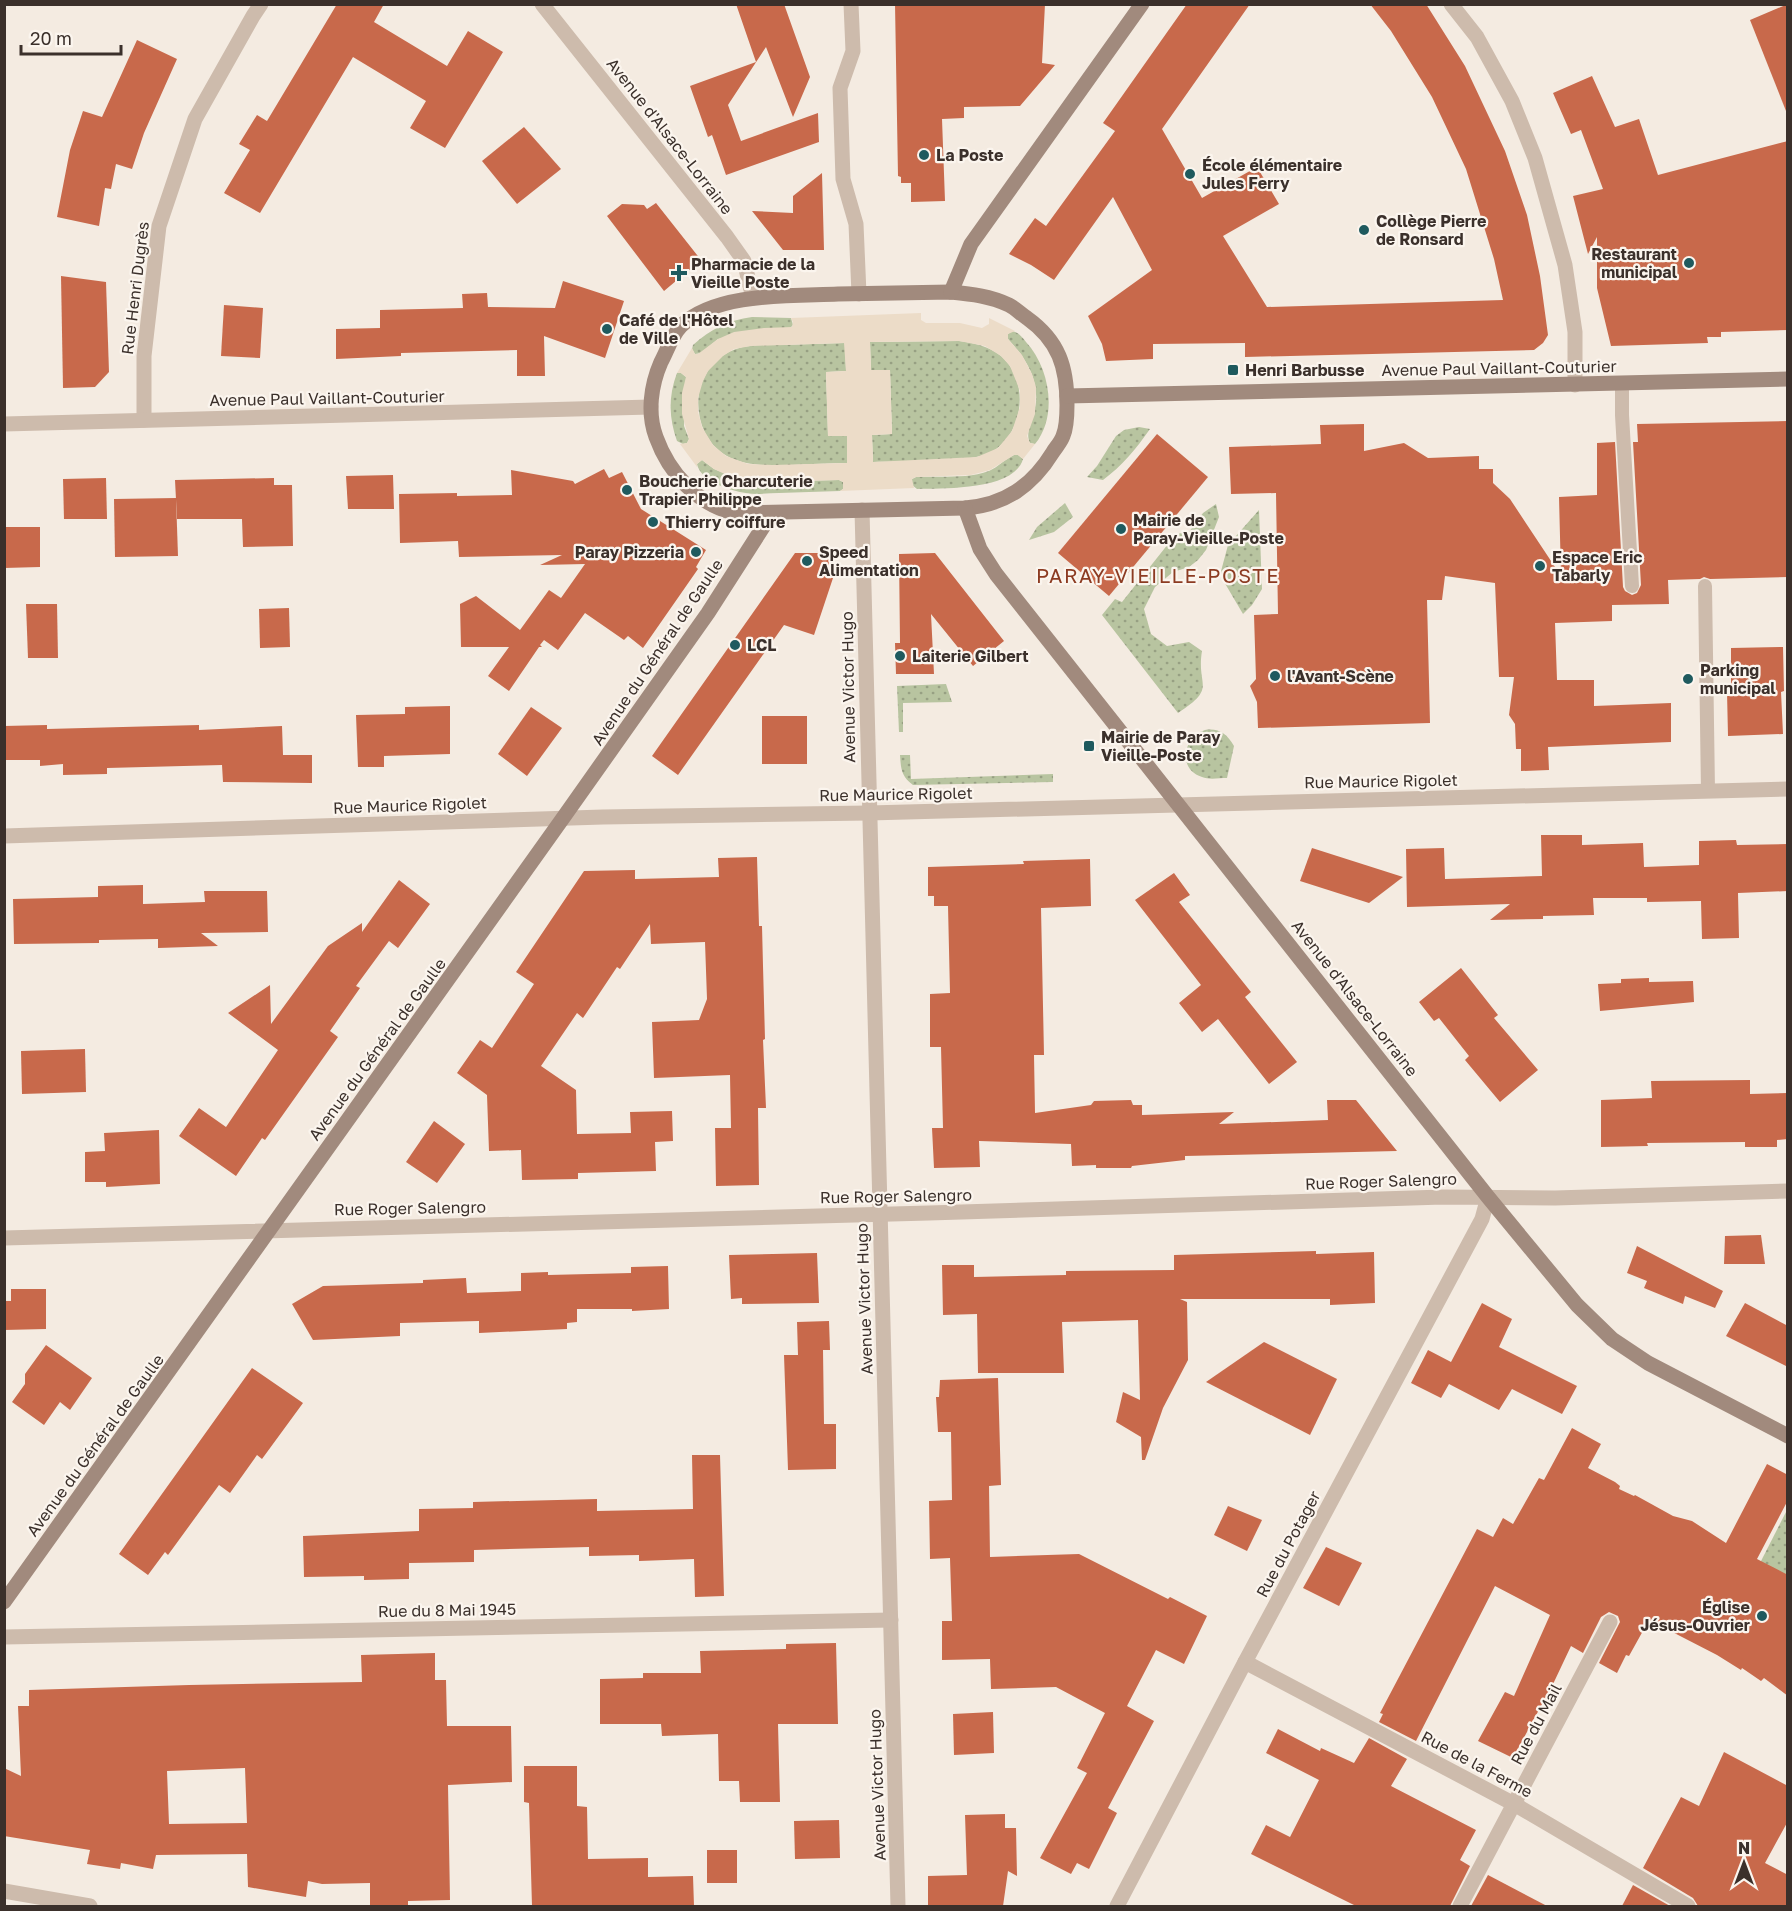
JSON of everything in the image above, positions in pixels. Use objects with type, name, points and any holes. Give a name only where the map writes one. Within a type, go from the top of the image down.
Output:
[{"type":"street","name":"Rue Henri Dugrès","points":[[144,420],[144,356],[159,226],[195,119],[261,4]]},
{"type":"street","name":"Avenue d'Alsace-Lorraine","points":[[542,4],[727,237],[744,261],[753,298]]},
{"type":"street","points":[[851,4],[853,51],[840,87],[843,179],[856,224],[859,294]]},
{"type":"street","points":[[951,292],[971,244],[1142,4]]},
{"type":"street","points":[[1451,4],[1477,37],[1512,101],[1535,158],[1565,265],[1575,332],[1575,385]]},
{"type":"street","points":[[951,292],[978,294],[1010,305],[1040,328],[1056,348],[1065,369],[1067,396],[1067,417],[1063,436],[1045,465],[1020,489],[1004,500],[986,507],[734,513],[718,509],[705,502],[688,488],[671,467],[655,436],[651,407],[654,378],[680,327],[708,308],[753,298],[859,294],[951,292]]},
{"type":"street","name":"Avenue Paul Vaillant-Couturier","points":[[1067,396],[1788,379]]},
{"type":"street","name":"Avenue Paul Vaillant-Couturier","points":[[4,424],[651,407]]},
{"type":"street","name":"Avenue d'Alsace-Lorraine","points":[[965,508],[980,549],[996,573],[1488,1197],[1577,1305],[1612,1339],[1648,1363],[1788,1436]]},
{"type":"street","name":"Avenue Victor Hugo","points":[[861,510],[898,1906]]},
{"type":"street","name":"Avenue du Général de Gaulle","points":[[4,1602],[272,1230],[564,818],[708,613],[772,513]]},
{"type":"street","name":"Rue Maurice Rigolet","points":[[4,836],[564,818],[869,813],[1788,789]]},
{"type":"street","name":"Rue Roger Salengro","points":[[4,1238],[1488,1197],[1555,1198],[1788,1191]]},
{"type":"street","name":"Rue du Potager","points":[[1117,1906],[1482,1220],[1488,1197]]},
{"type":"street","name":"Rue du 8 Mai 1945","points":[[4,1637],[891,1620]]},
{"type":"street","name":"Rue du Mail","points":[[1460,1906],[1610,1622]]},
{"type":"street","name":"Rue de la Ferme","points":[[1245,1662],[1514,1804],[1688,1906]]},
{"type":"street","points":[[4,1891],[90,1906]]},
{"type":"lane","points":[[1622,383],[1632,586]]},
{"type":"lane","points":[[1705,586],[1708,791]]},
{"type":"green space","points":[[752,317],[791,318],[793,325],[790,328],[718,339],[701,353],[695,354],[692,349],[700,339],[720,326]]},
{"type":"green space","points":[[1012,331],[1021,337],[1034,353],[1041,365],[1048,392],[1047,420],[1035,444],[1030,443],[1028,434],[1036,402],[1035,384],[1029,368],[1008,339],[1008,334]]},
{"type":"green space","points":[[959,341],[986,347],[1001,356],[1010,367],[1019,392],[1017,420],[1011,432],[992,452],[981,456],[917,462],[873,462],[872,435],[892,434],[890,370],[871,371],[870,342]]},
{"type":"green space","points":[[845,343],[846,371],[826,372],[828,436],[847,436],[847,463],[780,465],[743,462],[722,452],[705,433],[699,413],[698,398],[707,372],[722,356],[741,347]]},
{"type":"green space","points":[[677,373],[686,377],[684,426],[689,439],[683,444],[677,441],[671,416],[672,391]]},
{"type":"green space","points":[[1139,427],[1150,429],[1116,469],[1103,480],[1087,477],[1097,466],[1116,436],[1124,430]]},
{"type":"green space","points":[[1014,455],[1023,459],[1017,469],[1006,477],[992,482],[960,488],[917,489],[912,485],[912,479],[916,477],[980,474]]},
{"type":"green space","points":[[702,460],[714,469],[742,480],[759,482],[839,480],[843,482],[843,489],[840,491],[758,494],[740,492],[717,484],[704,475],[697,464]]},
{"type":"green space","points":[[1065,503],[1073,517],[1054,532],[1029,540],[1037,527]]},
{"type":"green space","points":[[1216,504],[1219,517],[1206,550],[1189,567],[1173,572],[1155,587],[1144,609],[1151,634],[1167,646],[1189,642],[1202,651],[1202,691],[1178,713],[1102,615],[1115,599],[1122,602],[1176,534],[1189,532],[1203,513]]},
{"type":"green space","points":[[1259,510],[1262,589],[1243,614],[1220,575],[1228,545]]},
{"type":"green space","points":[[946,684],[952,702],[903,703],[903,732],[899,732],[897,686]]},
{"type":"green space","points":[[1205,730],[1222,733],[1234,746],[1227,778],[1205,778],[1194,773],[1189,767],[1186,760],[1188,746],[1192,739]]},
{"type":"green space","points":[[900,755],[910,755],[911,779],[1053,774],[1053,782],[913,785],[902,772]]},
{"type":"green space","points":[[1787,1510],[1787,1580],[1759,1565]]},
{"type":"shaded area","points":[[921,313],[921,320],[926,323],[960,323],[982,328],[989,324],[989,318],[1015,331],[1008,334],[1008,339],[1022,355],[1036,387],[1035,414],[1027,436],[1030,443],[1035,444],[1023,459],[1014,455],[990,470],[971,475],[916,477],[912,479],[914,488],[840,491],[843,489],[843,482],[839,480],[759,482],[733,478],[702,460],[697,467],[680,444],[687,443],[689,439],[682,414],[682,393],[686,377],[677,373],[692,348],[695,354],[698,354],[718,339],[734,332],[792,327],[791,318]],"holes":[[[959,341],[985,346],[1001,356],[1010,366],[1020,391],[1020,407],[1012,431],[998,448],[977,457],[873,462],[872,435],[892,434],[890,370],[871,370],[870,342]],[[844,343],[846,371],[826,372],[828,436],[847,436],[847,463],[748,464],[726,456],[713,445],[702,427],[698,412],[698,398],[708,371],[723,356],[734,349],[751,346]]]},
{"type":"building","points":[[337,4],[384,4],[374,22],[447,66],[468,31],[503,52],[445,148],[410,128],[426,101],[353,57],[260,213],[224,193],[250,150],[239,144],[257,115],[267,121]]},
{"type":"building","points":[[736,4],[784,4],[810,77],[793,117],[766,47],[728,105],[741,141],[818,113],[819,142],[726,175],[712,135],[708,137],[690,86],[756,62]]},
{"type":"building","points":[[895,4],[1045,4],[1042,63],[1055,65],[1020,106],[964,107],[964,118],[942,119],[945,201],[911,202],[911,183],[901,183],[901,177],[898,176]]},
{"type":"building","points":[[1187,4],[1250,4],[1162,129],[1202,198],[1257,167],[1279,204],[1223,236],[1267,307],[1503,300],[1494,259],[1466,169],[1432,97],[1391,31],[1370,4],[1426,4],[1465,66],[1505,151],[1527,215],[1540,276],[1548,335],[1543,343],[1534,350],[1245,357],[1245,343],[1153,344],[1153,359],[1106,361],[1102,344],[1088,316],[1152,270],[1113,197],[1054,280],[1009,254],[1035,218],[1046,226],[1115,131],[1103,123]]},
{"type":"building","points":[[1788,4],[1788,111],[1786,111],[1750,20]]},
{"type":"building","points":[[137,40],[177,59],[144,133],[132,169],[116,164],[111,189],[105,188],[99,226],[57,217],[70,150],[83,111],[102,117]]},
{"type":"building","name":"Restaurant municipal","points":[[1592,76],[1615,127],[1639,119],[1658,175],[1788,141],[1788,330],[1721,332],[1721,337],[1707,337],[1708,343],[1611,346],[1597,288],[1597,237],[1588,254],[1573,196],[1603,189],[1581,130],[1571,134],[1553,93]]},
{"type":"building","points":[[524,127],[561,169],[517,204],[482,161]]},
{"type":"building","points":[[822,173],[824,250],[783,250],[752,211],[793,213],[793,196]]},
{"type":"building","points":[[656,203],[701,260],[664,291],[607,216],[622,204],[644,205],[647,209]]},
{"type":"building","points":[[61,276],[106,282],[109,372],[95,387],[63,388]]},
{"type":"building","points":[[563,281],[624,301],[605,358],[544,336],[545,376],[517,376],[517,350],[401,353],[401,356],[336,359],[336,329],[380,328],[380,310],[463,308],[462,294],[487,293],[488,307],[555,308]]},
{"type":"building","points":[[224,305],[263,308],[260,358],[221,356]]},
{"type":"building","points":[[1788,421],[1788,577],[1710,579],[1704,577],[1668,580],[1669,604],[1612,605],[1612,621],[1555,623],[1557,680],[1594,680],[1594,706],[1671,703],[1671,742],[1548,747],[1549,770],[1521,771],[1521,749],[1516,749],[1515,724],[1509,715],[1514,677],[1499,677],[1495,583],[1445,576],[1442,600],[1427,600],[1430,723],[1258,728],[1257,702],[1250,686],[1256,679],[1254,615],[1278,614],[1276,493],[1231,494],[1229,447],[1321,444],[1320,425],[1364,424],[1364,451],[1404,443],[1428,458],[1479,456],[1479,469],[1493,469],[1493,483],[1510,499],[1561,576],[1559,497],[1597,495],[1597,443],[1615,442],[1623,587],[1632,595],[1637,593],[1641,585],[1633,442],[1638,442],[1637,424]]},
{"type":"building","name":"Mairie de Paray-Vieille-Poste","points":[[1157,434],[1208,477],[1109,596],[1058,553]]},
{"type":"building","points":[[604,469],[609,478],[622,472],[641,509],[706,550],[696,567],[698,569],[643,648],[628,636],[624,640],[585,613],[558,650],[544,640],[540,645],[542,647],[539,647],[509,691],[488,676],[509,647],[461,647],[460,604],[476,596],[520,630],[549,590],[561,598],[585,564],[540,565],[562,555],[459,557],[458,541],[400,543],[399,494],[512,495],[511,470],[573,481],[575,484]]},
{"type":"building","points":[[393,475],[394,509],[348,509],[346,476]]},
{"type":"building","points":[[106,478],[107,519],[64,519],[63,479]]},
{"type":"building","points":[[274,478],[274,485],[292,485],[293,546],[243,547],[242,519],[177,519],[175,480]]},
{"type":"building","points":[[176,498],[178,556],[115,557],[114,499]]},
{"type":"building","points":[[4,527],[40,527],[40,567],[4,568]]},
{"type":"building","points":[[795,553],[832,553],[833,578],[814,635],[784,625],[678,775],[652,756]]},
{"type":"building","points":[[935,553],[1004,641],[973,666],[931,614],[934,674],[896,674],[895,643],[900,643],[899,554]]},
{"type":"building","points":[[26,604],[57,604],[58,658],[28,658]]},
{"type":"building","points":[[289,608],[290,647],[260,648],[259,609]]},
{"type":"building","points":[[1783,647],[1784,691],[1781,692],[1783,734],[1728,736],[1727,692],[1731,692],[1731,648]]},
{"type":"building","points":[[450,706],[450,754],[384,756],[384,767],[358,767],[356,715],[405,714],[405,707]]},
{"type":"building","points":[[531,707],[562,728],[527,776],[498,754]]},
{"type":"building","points":[[762,716],[807,716],[807,764],[762,764]]},
{"type":"building","points":[[47,725],[47,729],[199,725],[199,730],[282,726],[283,755],[312,755],[312,783],[223,782],[222,765],[107,768],[107,774],[63,775],[63,764],[40,766],[40,760],[4,760],[4,726]]},
{"type":"building","points":[[1541,835],[1582,835],[1582,845],[1643,843],[1644,867],[1699,865],[1699,841],[1736,840],[1737,845],[1788,844],[1788,891],[1738,893],[1739,938],[1702,939],[1701,901],[1647,902],[1647,898],[1593,898],[1594,915],[1543,916],[1543,919],[1490,920],[1510,904],[1407,907],[1406,849],[1444,848],[1445,879],[1542,876]]},
{"type":"building","points":[[1312,848],[1403,877],[1369,903],[1300,881]]},
{"type":"building","points":[[757,857],[759,926],[762,926],[766,1108],[758,1108],[759,1185],[716,1186],[715,1128],[731,1128],[730,1075],[654,1078],[652,1022],[699,1020],[707,999],[705,942],[651,944],[650,924],[620,969],[617,967],[583,1018],[577,1013],[541,1066],[576,1090],[577,1134],[631,1133],[630,1112],[672,1111],[673,1141],[655,1142],[656,1171],[578,1173],[578,1179],[522,1180],[521,1150],[489,1151],[487,1095],[457,1073],[480,1040],[492,1048],[534,984],[516,972],[584,871],[635,870],[635,879],[719,877],[718,858]]},
{"type":"building","points":[[1090,859],[1091,906],[1041,908],[1044,1055],[1034,1055],[1035,1113],[1091,1105],[1094,1101],[1131,1100],[1133,1105],[1142,1105],[1142,1115],[1234,1112],[1219,1124],[1328,1120],[1327,1100],[1356,1100],[1397,1151],[1185,1156],[1185,1160],[1132,1166],[1131,1168],[1096,1168],[1096,1165],[1072,1166],[1071,1144],[979,1141],[980,1167],[934,1168],[932,1128],[943,1128],[941,1047],[930,1047],[930,994],[950,993],[948,906],[934,906],[934,896],[928,896],[928,867]]},
{"type":"building","points":[[1174,873],[1190,895],[1179,902],[1251,992],[1245,997],[1297,1062],[1269,1084],[1218,1019],[1202,1032],[1179,1003],[1201,985],[1135,900]]},
{"type":"building","points":[[399,880],[430,904],[398,948],[389,941],[356,986],[360,988],[330,1031],[338,1037],[265,1140],[262,1138],[236,1176],[179,1136],[199,1108],[226,1127],[278,1050],[228,1013],[270,985],[271,1024],[328,946],[362,923],[362,932]]},
{"type":"building","points":[[143,885],[143,904],[205,902],[204,891],[267,891],[268,932],[201,933],[218,946],[158,948],[158,939],[99,940],[99,943],[14,944],[13,899],[98,897],[98,886]]},
{"type":"building","points":[[1461,968],[1498,1015],[1494,1018],[1538,1070],[1500,1102],[1465,1060],[1469,1056],[1439,1018],[1434,1021],[1419,1002]]},
{"type":"building","points":[[1649,978],[1649,982],[1693,981],[1694,1002],[1600,1011],[1598,984],[1621,983],[1621,979]]},
{"type":"building","points":[[85,1049],[86,1092],[22,1094],[21,1051]]},
{"type":"building","points":[[1750,1080],[1750,1094],[1788,1093],[1788,1139],[1777,1140],[1777,1147],[1745,1147],[1745,1142],[1647,1143],[1648,1146],[1601,1147],[1601,1100],[1652,1098],[1651,1081]]},
{"type":"building","points":[[434,1121],[465,1144],[437,1183],[406,1162]]},
{"type":"building","points":[[159,1130],[160,1184],[106,1187],[106,1182],[85,1182],[85,1152],[105,1151],[104,1133]]},
{"type":"building","points":[[1761,1235],[1765,1264],[1724,1264],[1725,1236]]},
{"type":"building","points":[[1637,1246],[1723,1291],[1715,1308],[1685,1296],[1683,1304],[1644,1288],[1647,1281],[1627,1273]]},
{"type":"building","points":[[1316,1251],[1316,1254],[1374,1252],[1375,1303],[1330,1305],[1330,1299],[1180,1299],[1187,1302],[1188,1360],[1163,1408],[1145,1460],[1142,1460],[1141,1437],[1116,1422],[1123,1392],[1140,1400],[1138,1320],[1062,1322],[1064,1373],[978,1373],[977,1314],[943,1315],[942,1265],[974,1265],[974,1277],[1066,1275],[1066,1271],[1174,1270],[1174,1255]]},
{"type":"building","points":[[817,1253],[819,1303],[742,1304],[742,1298],[731,1299],[729,1255]]},
{"type":"building","points":[[668,1266],[669,1309],[632,1311],[632,1309],[577,1309],[577,1322],[567,1323],[567,1329],[479,1333],[479,1321],[400,1323],[400,1336],[313,1340],[292,1304],[323,1286],[423,1283],[423,1280],[466,1278],[467,1293],[521,1291],[521,1273],[548,1272],[548,1275],[631,1273],[631,1267]]},
{"type":"building","points":[[11,1289],[46,1289],[46,1329],[4,1330],[4,1301],[11,1301]]},
{"type":"building","points":[[1482,1303],[1512,1319],[1499,1347],[1577,1386],[1562,1414],[1512,1389],[1499,1410],[1449,1384],[1441,1398],[1411,1383],[1428,1350],[1451,1362]]},
{"type":"building","points":[[1745,1303],[1788,1326],[1788,1367],[1726,1336]]},
{"type":"building","points":[[829,1321],[830,1350],[823,1350],[824,1424],[836,1424],[836,1469],[788,1470],[784,1355],[798,1355],[797,1322]]},
{"type":"building","points":[[1264,1342],[1337,1379],[1310,1435],[1206,1382]]},
{"type":"building","points":[[46,1345],[92,1378],[70,1410],[60,1402],[44,1425],[12,1402],[25,1384],[25,1374]]},
{"type":"building","points":[[252,1368],[303,1403],[262,1459],[257,1455],[230,1493],[219,1485],[168,1555],[165,1552],[148,1575],[119,1554]]},
{"type":"building","points":[[998,1378],[1001,1485],[989,1486],[990,1557],[1079,1554],[1207,1616],[1184,1664],[1156,1650],[1127,1706],[1154,1721],[1108,1808],[1117,1813],[1089,1869],[1077,1863],[1071,1874],[1040,1858],[1087,1773],[1077,1768],[1105,1713],[1056,1687],[991,1689],[990,1659],[942,1660],[942,1621],[952,1621],[950,1558],[930,1559],[929,1501],[952,1500],[951,1432],[938,1432],[936,1397],[939,1397],[940,1380]]},
{"type":"building","points":[[1572,1428],[1601,1444],[1588,1468],[1615,1482],[1620,1486],[1619,1489],[1673,1516],[1692,1521],[1726,1543],[1767,1464],[1788,1475],[1788,1500],[1757,1559],[1788,1575],[1788,1696],[1764,1678],[1761,1681],[1742,1668],[1741,1670],[1649,1620],[1617,1673],[1599,1663],[1620,1622],[1618,1616],[1609,1612],[1601,1617],[1583,1653],[1571,1646],[1513,1758],[1478,1741],[1505,1692],[1514,1696],[1550,1615],[1495,1586],[1416,1741],[1379,1722],[1383,1714],[1380,1713],[1477,1529],[1493,1537],[1503,1518],[1513,1524],[1539,1478],[1544,1480]]},
{"type":"building","points":[[692,1455],[720,1455],[724,1596],[695,1597],[694,1559],[639,1561],[639,1555],[589,1556],[589,1547],[474,1550],[474,1562],[409,1563],[409,1579],[364,1580],[364,1576],[304,1577],[303,1536],[419,1531],[419,1509],[473,1508],[473,1502],[597,1499],[597,1511],[693,1509]]},
{"type":"building","points":[[1228,1506],[1262,1520],[1247,1551],[1214,1535]]},
{"type":"building","points":[[1326,1547],[1362,1563],[1339,1606],[1303,1588]]},
{"type":"building","points":[[836,1643],[838,1724],[778,1724],[780,1802],[740,1802],[739,1781],[719,1781],[718,1734],[662,1736],[661,1724],[600,1724],[600,1679],[643,1678],[643,1673],[701,1673],[700,1651],[786,1649],[786,1644]]},
{"type":"building","points":[[435,1653],[435,1680],[446,1680],[447,1726],[511,1726],[512,1782],[448,1785],[450,1900],[408,1901],[408,1906],[370,1906],[370,1883],[322,1884],[308,1881],[306,1897],[248,1887],[247,1854],[156,1855],[153,1869],[121,1863],[120,1869],[87,1864],[90,1850],[4,1836],[4,1768],[21,1776],[18,1706],[29,1706],[29,1690],[362,1682],[361,1655]],"holes":[[[245,1768],[247,1823],[169,1824],[167,1771]]]},
{"type":"building","points":[[993,1712],[994,1753],[954,1755],[953,1714]]},
{"type":"building","points":[[1278,1729],[1320,1751],[1321,1748],[1354,1763],[1369,1738],[1407,1759],[1391,1786],[1476,1830],[1460,1860],[1470,1866],[1450,1906],[1356,1906],[1251,1854],[1266,1825],[1290,1837],[1319,1780],[1266,1753]]},
{"type":"building","points":[[1724,1752],[1788,1786],[1788,1821],[1765,1863],[1788,1875],[1788,1906],[1698,1906],[1693,1898],[1643,1868],[1681,1797],[1699,1806]]},
{"type":"building","points":[[524,1766],[577,1766],[577,1806],[587,1807],[588,1859],[648,1858],[648,1877],[693,1876],[694,1906],[532,1906],[529,1803],[524,1802]]},
{"type":"building","points":[[1005,1814],[1005,1828],[1016,1828],[1017,1876],[1008,1871],[1003,1906],[928,1906],[928,1876],[967,1875],[965,1815]]},
{"type":"building","points":[[839,1820],[840,1858],[795,1859],[794,1821]]},
{"type":"building","points":[[707,1850],[737,1850],[737,1883],[707,1883]]},
{"type":"building","points":[[1488,1875],[1547,1906],[1471,1906]]},
{"type":"building","points":[[1633,1885],[1670,1906],[1622,1906]]},
{"type":"place","name":"La Poste","points":[[924,155]]},
{"type":"place","name":"École élémentaire Jules Ferry","points":[[1190,174]]},
{"type":"place","name":"Collège Pierre de Ronsard","points":[[1364,230]]},
{"type":"place","name":"Restaurant municipal","points":[[1689,263]]},
{"type":"place","name":"Pharmacie de la Vieille Poste","points":[[679,273]]},
{"type":"place","name":"Café de l'Hôtel de Ville","points":[[607,329]]},
{"type":"place","name":"Henri Barbusse","points":[[1233,370]]},
{"type":"place","name":"Boucherie Charcuterie Trapier Philippe","points":[[627,490]]},
{"type":"place","name":"Thierry coiffure","points":[[653,522]]},
{"type":"place","name":"Mairie de Paray-Vieille-Poste","points":[[1121,529]]},
{"type":"place","name":"Paray Pizzeria","points":[[696,552]]},
{"type":"place","name":"Speed Alimentation","points":[[807,561]]},
{"type":"place","name":"Espace Eric Tabarly","points":[[1540,566]]},
{"type":"place","name":"LCL","points":[[735,645]]},
{"type":"place","name":"Laiterie Gilbert","points":[[900,656]]},
{"type":"place","name":"l'Avant-Scène","points":[[1275,676]]},
{"type":"place","name":"Parking municipal","points":[[1688,679]]},
{"type":"place","name":"Mairie de Paray Vieille-Poste","points":[[1089,746]]},
{"type":"place","name":"Église Jésus-Ouvrier","points":[[1762,1616]]},
{"type":"district","name":"PARAY-VIEILLE-POSTE","points":[[1158,576]]}]
